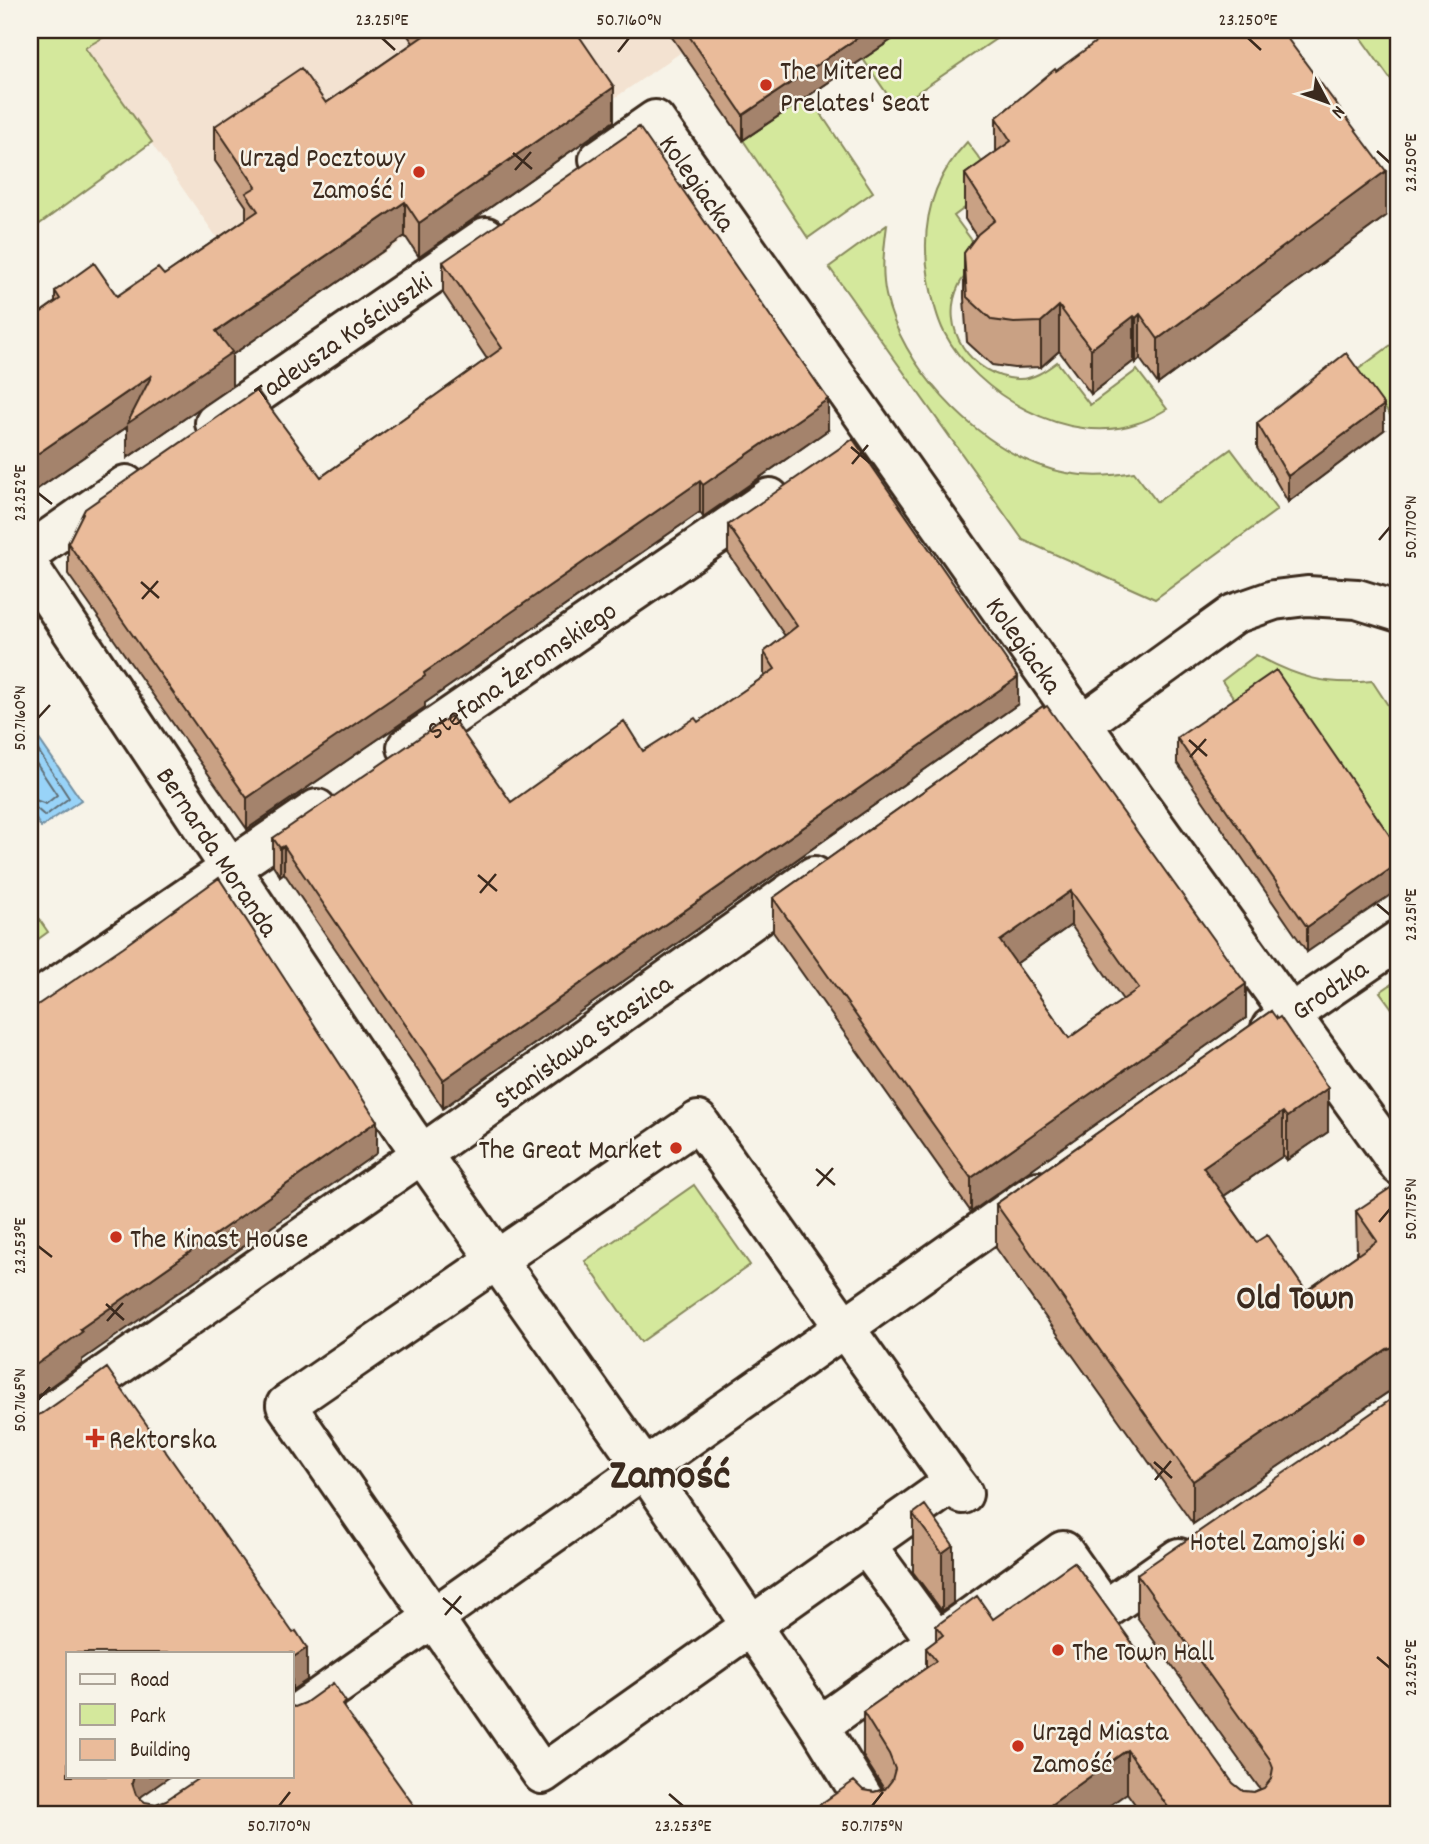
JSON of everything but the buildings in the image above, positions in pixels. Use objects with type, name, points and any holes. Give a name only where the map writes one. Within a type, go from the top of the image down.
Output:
[{"type":"street","name":"Kolegiacka","points":[[576,175],[655,120],[872,427],[1062,712],[1290,1014],[1399,1166]]},
{"type":"street","name":"Tadeusza Kościuszki","points":[[188,442],[519,215]]},
{"type":"street","points":[[838,451],[872,427]]},
{"type":"street","points":[[30,552],[154,466]]},
{"type":"street","name":"Stefana Żeromskiego","points":[[378,767],[793,482]]},
{"type":"street","name":"Bernarda Moranda","points":[[30,568],[415,1143],[645,1469],[819,1727],[854,1807]]},
{"type":"street","points":[[1062,712],[1234,614],[1274,600],[1307,596],[1357,599],[1399,612]]},
{"type":"street","points":[[30,1005],[345,790]]},
{"type":"street","name":"Stanisława Staszica","points":[[30,1427],[415,1143],[836,860]]},
{"type":"street","name":"Grodzka","points":[[1246,1045],[1399,940]]},
{"type":"street","points":[[698,1121],[845,1328],[959,1488],[866,1545],[542,1774],[286,1405],[698,1121]]},
{"type":"street","points":[[304,1708],[1069,1170]]},
{"type":"street","points":[[1105,1609],[1203,1541]]},
{"type":"street","points":[[866,1545],[937,1642]]},
{"type":"street","points":[[819,1727],[1063,1551],[1127,1641]]},
{"type":"shaded area","points":[[116,30],[668,30],[683,51],[277,324],[85,48]]},
{"type":"green space","points":[[30,30],[116,30],[85,48],[152,142],[30,231]]},
{"type":"green space","points":[[906,30],[1009,30],[896,107],[863,59]]},
{"type":"green space","points":[[1355,30],[1398,30],[1399,91]]},
{"type":"green space","points":[[809,96],[873,192],[808,238],[743,140]]},
{"type":"green space","points":[[967,142],[998,183],[954,216],[984,257],[961,281],[954,301],[956,333],[963,347],[986,369],[1000,376],[1017,379],[1043,372],[1057,362],[1090,405],[1137,370],[1167,409],[1142,422],[1111,429],[1083,428],[1054,422],[1001,395],[978,376],[959,355],[944,332],[933,300],[926,242],[927,224],[936,189],[954,157]]},
{"type":"green space","points":[[887,225],[884,278],[894,321],[907,348],[942,397],[988,438],[1038,465],[1062,472],[1098,476],[1134,472],[1157,502],[1231,449],[1277,510],[1155,599],[1023,540],[829,267]]},
{"type":"green space","points":[[1399,339],[1399,418],[1395,421],[1356,371]]},
{"type":"green space","points":[[1256,655],[1298,674],[1325,681],[1372,681],[1399,722],[1399,870],[1245,714],[1222,681]]},
{"type":"green space","points":[[30,906],[48,932],[30,945]]},
{"type":"green space","points":[[1399,979],[1399,1018],[1380,992]]},
{"type":"green space","points":[[694,1185],[750,1265],[641,1342],[585,1261]]},
{"type":"water","points":[[32,729],[81,800],[41,827],[30,810]]},
{"type":"place","name":"The Mitered Prelates' Seat","points":[[766,85]]},
{"type":"place","name":"Urząd Pocztowy Zamość 1","points":[[419,172]]},
{"type":"place","name":"The Great Market","points":[[676,1148]]},
{"type":"place","name":"The Kinast House","points":[[116,1237]]},
{"type":"place","name":"Rektorska","points":[[95,1438]]},
{"type":"place","name":"Hotel Zamojski","points":[[1359,1540]]},
{"type":"place","name":"The Town Hall","points":[[1058,1650]]},
{"type":"place","name":"Urząd Miasta Zamość","points":[[1018,1746]]},
{"type":"district","name":"Old Town","points":[[1295,1296]]},
{"type":"district","name":"Zamość","points":[[670,1472]]}]
